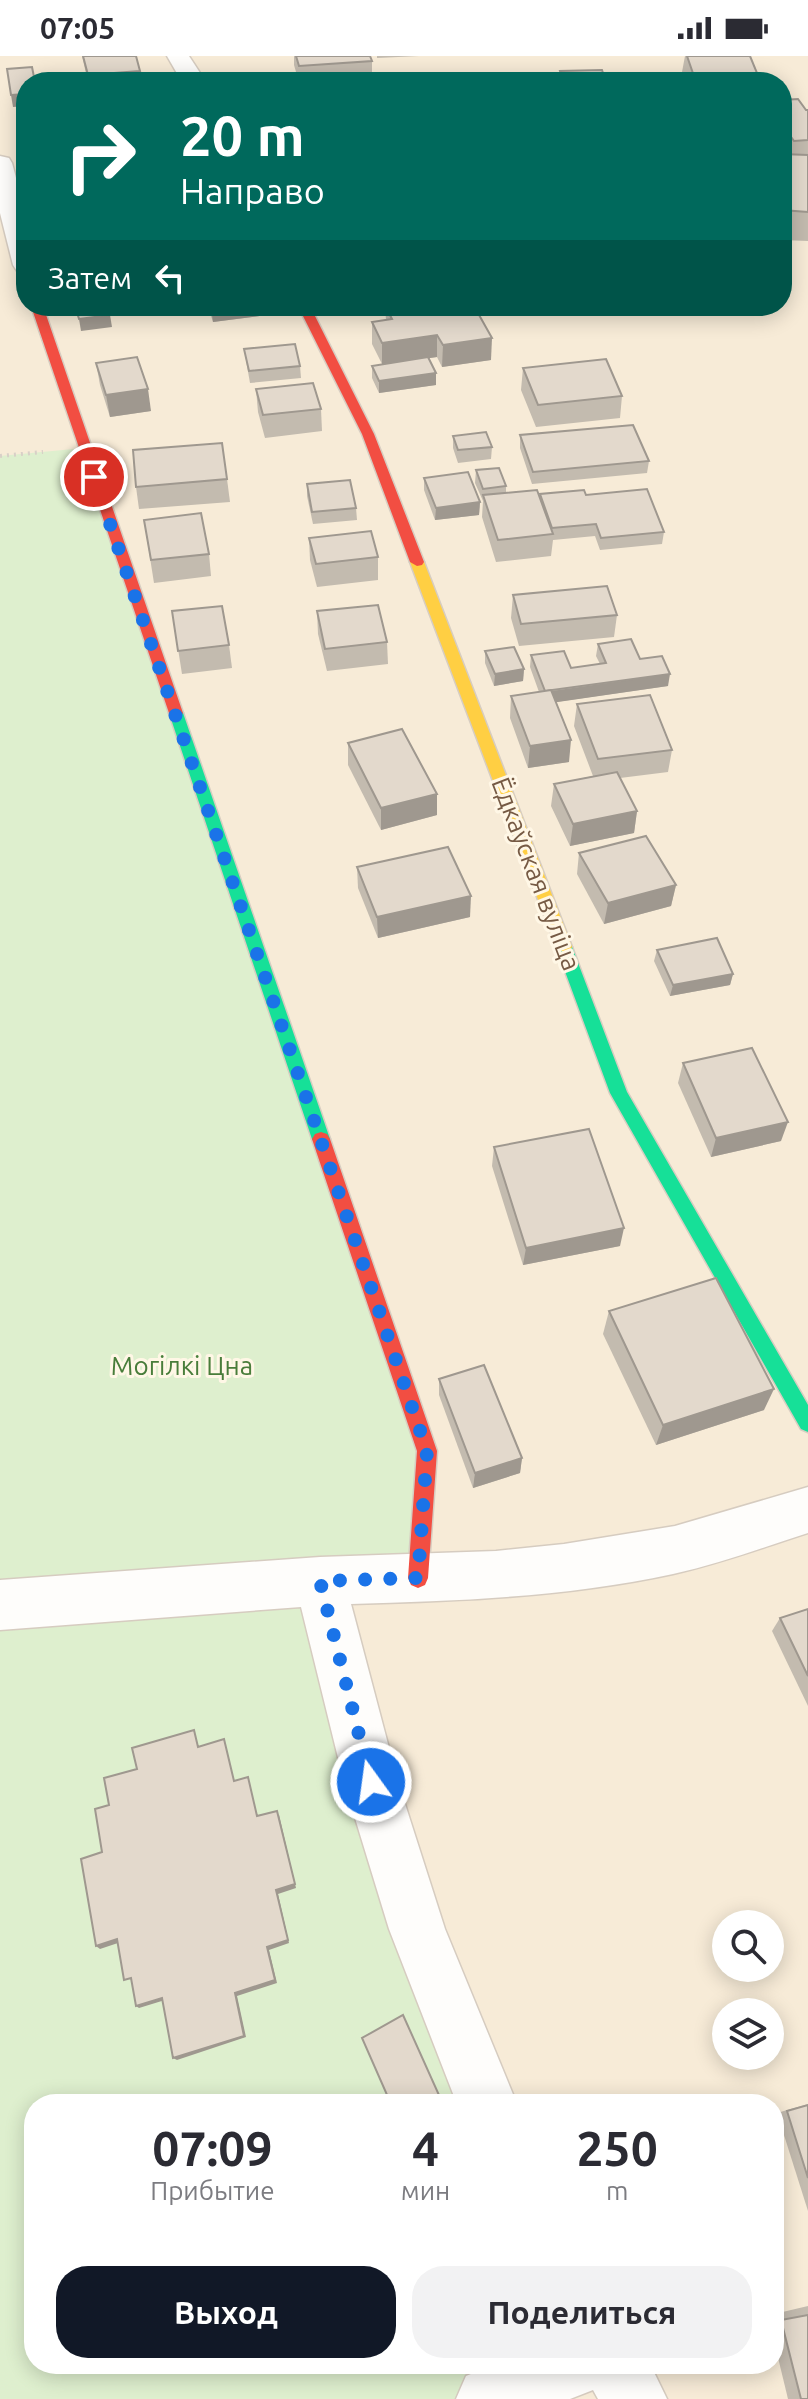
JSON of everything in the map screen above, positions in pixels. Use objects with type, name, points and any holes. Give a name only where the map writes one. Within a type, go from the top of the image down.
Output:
[{"type":"street","points":[[0,163],[16,226]]},
{"type":"street","points":[[40,316],[427,1451],[418,1578]]},
{"type":"street","name":"Ёдкаўская вуліца","points":[[309,316],[368,434],[619,1093],[808,1423]]},
{"type":"street","points":[[0,1605],[320,1581],[510,1574],[675,1550],[808,1510]]},
{"type":"street","points":[[320,1581],[371,1782],[417,1929],[483,2094]]},
{"type":"street","points":[[489,2399],[552,2374]]},
{"type":"street","points":[[620,2374],[634,2399]]},
{"type":"shaded area","points":[[0,56],[808,56],[808,2399],[0,2399]]},
{"type":"green space","name":"Могілкі Цна","points":[[84,448],[427,1451],[418,1578],[321,1581],[484,2094],[24,2094],[24,2374],[552,2374],[489,2399],[0,2399],[0,456]]},
{"type":"building","points":[[83,56],[136,56],[140,71],[127,72],[87,72]]},
{"type":"building","points":[[296,56],[370,56],[372,61],[299,66]]},
{"type":"building","points":[[687,56],[750,56],[757,72],[693,72]]},
{"type":"building","points":[[32,67],[33,72],[16,72],[16,95],[11,95],[7,69]]},
{"type":"building","points":[[602,70],[603,72],[560,72]]},
{"type":"building","points":[[792,99],[798,99],[808,110],[808,140],[794,141],[792,138]]},
{"type":"building","points":[[792,154],[808,155],[808,212],[792,211]]},
{"type":"building","points":[[390,316],[480,316],[492,338],[443,345],[437,335],[382,343],[372,322],[392,319]]},
{"type":"building","points":[[295,344],[300,366],[249,371],[244,349]]},
{"type":"building","points":[[137,357],[148,389],[106,395],[96,363]]},
{"type":"building","points":[[428,357],[436,373],[379,381],[372,366]]},
{"type":"building","points":[[606,359],[622,396],[538,405],[523,368]]},
{"type":"building","points":[[313,383],[321,409],[263,415],[256,389]]},
{"type":"building","points":[[633,425],[649,461],[533,472],[520,435]]},
{"type":"building","points":[[486,432],[492,447],[458,450],[453,436]]},
{"type":"building","points":[[222,443],[227,479],[136,487],[133,450]]},
{"type":"building","points":[[499,468],[506,486],[483,489],[476,470]]},
{"type":"building","points":[[468,472],[480,502],[436,508],[424,478]]},
{"type":"building","points":[[350,480],[356,508],[312,512],[307,484]]},
{"type":"building","points":[[647,489],[664,532],[601,538],[596,524],[552,528],[540,494],[584,490],[586,495]]},
{"type":"building","points":[[537,490],[553,534],[498,540],[483,495]]},
{"type":"building","points":[[201,513],[209,554],[151,560],[144,520]]},
{"type":"building","points":[[371,531],[378,557],[316,564],[309,538]]},
{"type":"building","points":[[607,586],[617,615],[521,624],[513,595]]},
{"type":"building","points":[[378,605],[387,642],[325,649],[317,611]]},
{"type":"building","points":[[222,606],[229,645],[178,651],[172,611]]},
{"type":"building","points":[[631,639],[640,659],[662,656],[670,674],[545,691],[531,655],[564,651],[571,668],[606,663],[598,644]]},
{"type":"building","points":[[514,647],[524,669],[495,674],[485,651]]},
{"type":"building","points":[[551,690],[571,740],[530,746],[511,696]]},
{"type":"building","points":[[650,695],[672,750],[598,759],[577,704]]},
{"type":"building","points":[[402,729],[437,794],[381,808],[348,743]]},
{"type":"building","points":[[617,772],[637,811],[573,824],[554,784]]},
{"type":"building","points":[[646,836],[676,885],[608,903],[579,853]]},
{"type":"building","points":[[448,847],[471,896],[377,917],[357,867]]},
{"type":"building","points":[[717,938],[733,974],[673,985],[657,950]]},
{"type":"building","points":[[752,1048],[788,1122],[716,1138],[683,1063]]},
{"type":"building","points":[[589,1129],[624,1228],[526,1248],[494,1147]]},
{"type":"building","points":[[716,1278],[774,1389],[663,1425],[609,1311]]},
{"type":"building","points":[[484,1365],[522,1458],[475,1473],[439,1379]]},
{"type":"building","points":[[808,1609],[808,1676],[780,1618]]},
{"type":"building","points":[[194,1730],[198,1747],[224,1739],[234,1781],[248,1777],[257,1816],[277,1811],[295,1884],[276,1890],[288,1940],[267,1947],[275,1980],[235,1993],[244,2036],[173,2058],[162,1998],[136,2006],[131,1978],[124,1980],[117,1939],[96,1946],[81,1859],[102,1852],[95,1809],[109,1805],[104,1778],[137,1769],[132,1748]]},
{"type":"building","points":[[403,2015],[439,2094],[387,2094],[362,2038]]},
{"type":"building","points":[[808,2105],[808,2178],[787,2111]]},
{"type":"building","points":[[808,2315],[808,2399],[801,2399],[784,2332],[784,2319]]},
{"type":"traffic: fast","points":[[176,713],[321,1139]]},
{"type":"traffic: fast","points":[[564,947],[619,1093],[808,1423]]},
{"type":"traffic: slow","points":[[417,562],[564,947]]},
{"type":"traffic: jam","points":[[40,316],[176,713]]},
{"type":"traffic: jam","points":[[309,316],[368,434],[417,562]]},
{"type":"traffic: jam","points":[[321,1139],[427,1451],[418,1578]]},
{"type":"route","points":[[94,477],[427,1451],[418,1578],[320,1581],[371,1782]]}]
